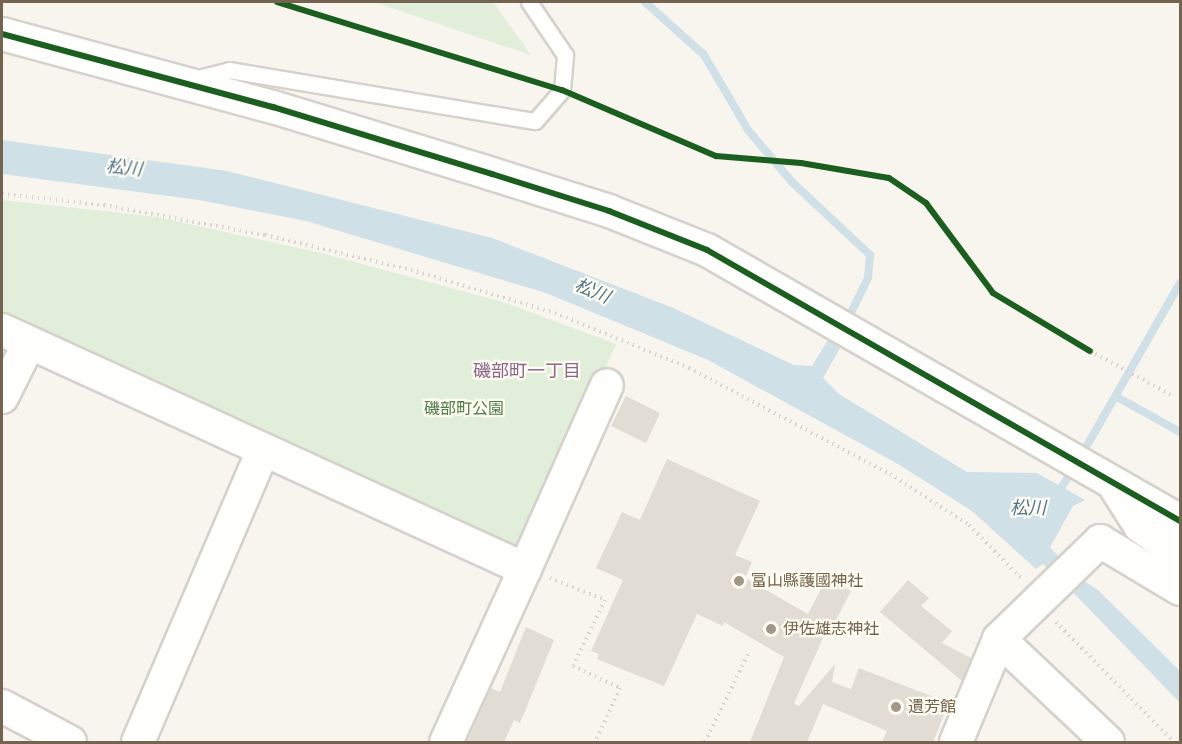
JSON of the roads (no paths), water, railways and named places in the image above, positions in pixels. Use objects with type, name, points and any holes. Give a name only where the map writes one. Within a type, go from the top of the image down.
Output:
[{"type":"street","points":[[2,34],[492,174],[609,211],[707,250],[1180,521]]},
{"type":"street","points":[[2,397],[15,337],[142,391],[261,452],[525,569]]},
{"type":"street","points":[[446,742],[606,385]]},
{"type":"street","points":[[138,742],[261,452]]},
{"type":"street","points":[[1114,484],[1140,526],[1180,554]]},
{"type":"street","points":[[956,742],[999,639],[1100,541],[1180,589]]},
{"type":"street","points":[[999,639],[1107,742]]},
{"type":"street","points":[[2,706],[70,742]]},
{"type":"lane","points":[[177,83],[229,70],[535,121],[562,90],[565,55],[529,2]]},
{"type":"water","name":"松川","points":[[2,140],[227,171],[492,238],[671,307],[794,365],[812,366],[828,340],[840,348],[823,378],[839,394],[967,472],[1037,473],[1085,500],[1073,506],[1050,547],[1058,556],[1047,568],[1043,564],[1036,569],[972,511],[898,464],[708,360],[546,293],[306,221],[199,200],[2,174]]},
{"type":"water","points":[[1076,576],[1098,590],[1180,671],[1180,703],[1067,586]]},
{"type":"waterway","points":[[645,2],[704,55],[748,130],[792,182],[870,255],[868,278],[846,323]]},
{"type":"waterway","points":[[1081,456],[1180,283]]},
{"type":"waterway","points":[[1117,397],[1180,432]]},
{"type":"waterway","points":[[1057,494],[1073,469]]},
{"type":"place","name":"富山縣護國神社","points":[[739,581]]},
{"type":"place","name":"伊佐雄志神社","points":[[771,629]]},
{"type":"place","name":"遺芳館","points":[[896,707]]},
{"type":"district","name":"磯部町一丁目","points":[[527,372]]},
{"type":"park label","name":"磯部町公園","points":[[464,409]]}]
